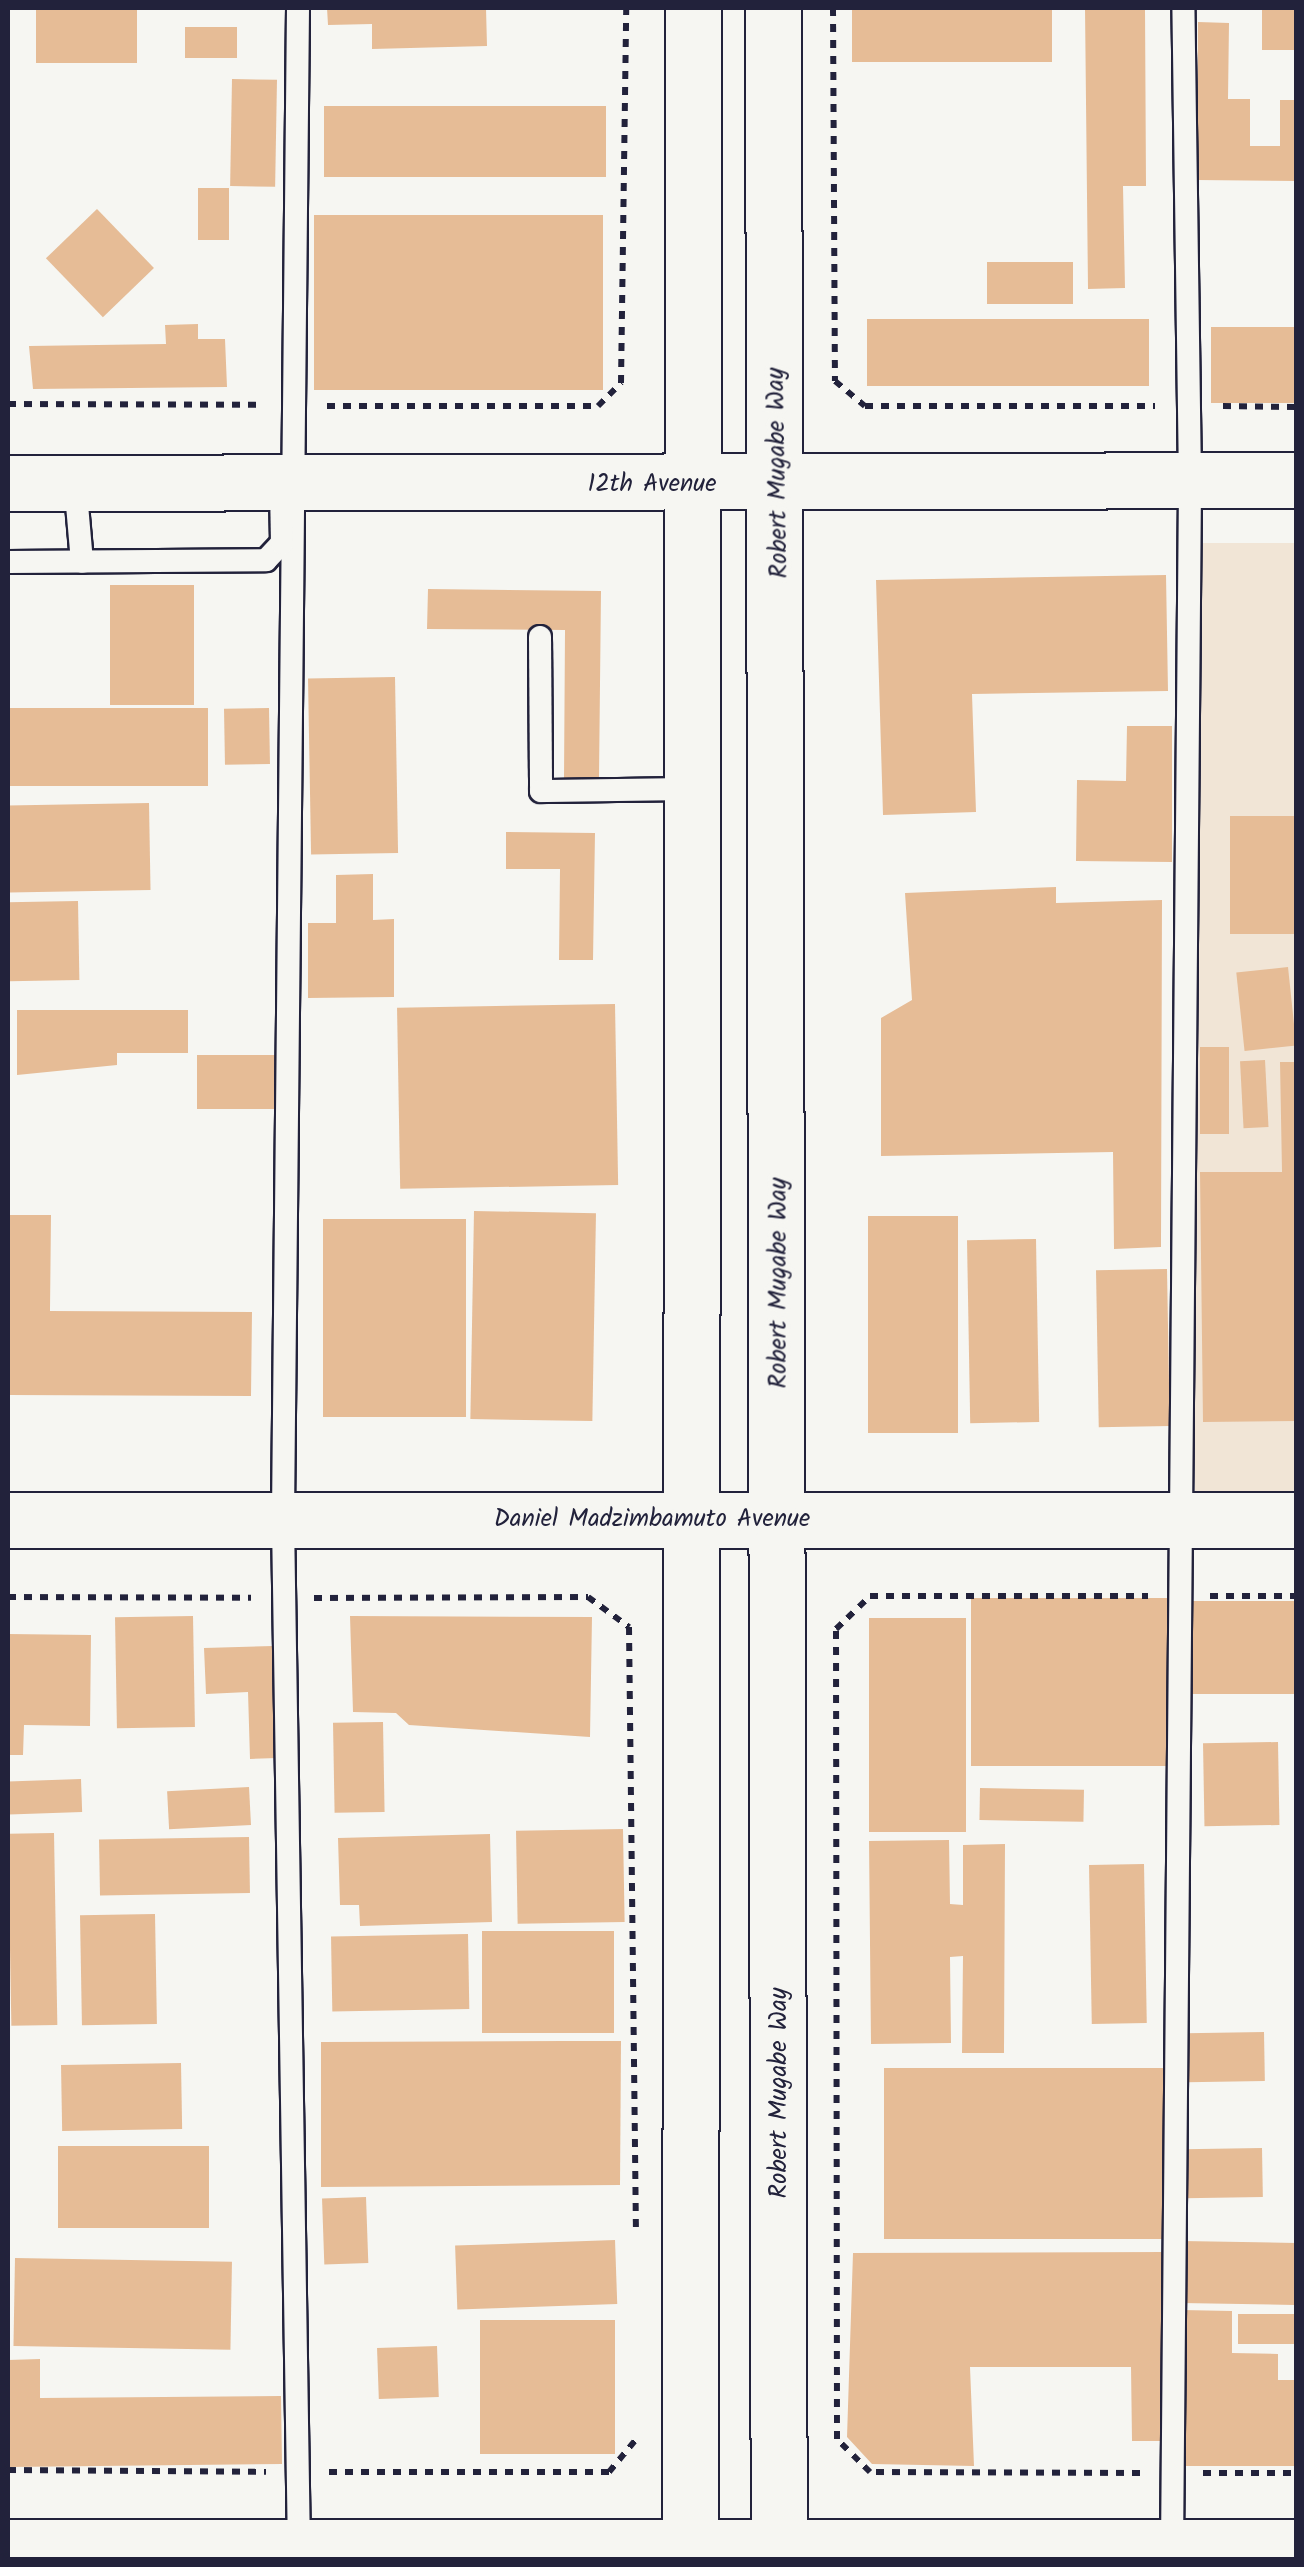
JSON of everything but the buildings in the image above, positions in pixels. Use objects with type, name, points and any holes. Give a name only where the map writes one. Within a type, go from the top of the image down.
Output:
[{"type":"main road","points":[[690,2551],[693,8]]},
{"type":"main road","name":"Robert Mugabe Way","points":[[773,8],[779,486],[779,2552]]},
{"type":"main road","name":"12th Avenue","points":[[8,483],[779,486],[1296,480]]},
{"type":"main road","name":"Daniel Madzimbamuto Avenue","points":[[8,1520],[1296,1520]]},
{"type":"street","points":[[8,2544],[779,2552],[1172,2552],[1296,2544]]},
{"type":"lane","points":[[8,562],[271,558],[282,542],[298,406],[298,8]]},
{"type":"lane","points":[[1172,2552],[1190,480],[1182,8]]},
{"type":"lane","points":[[75,482],[82,562]]},
{"type":"lane","points":[[290,483],[283,1521],[298,2550]]},
{"type":"lane","points":[[540,637],[541,791],[693,789]]},
{"type":"path","points":[[8,404],[598,406],[621,383],[626,8]]},
{"type":"path","points":[[834,8],[835,381],[865,406],[1296,406]]},
{"type":"path","points":[[1296,1596],[870,1596],[836,1628],[837,2439],[870,2472],[1296,2473]]},
{"type":"path","points":[[8,1597],[588,1597],[629,1627],[636,2242]]},
{"type":"path","points":[[8,2470],[609,2472],[638,2441],[638,2421]]},
{"type":"shaded area","points":[[1195,543],[1296,543],[1296,1492],[1195,1492]]}]
